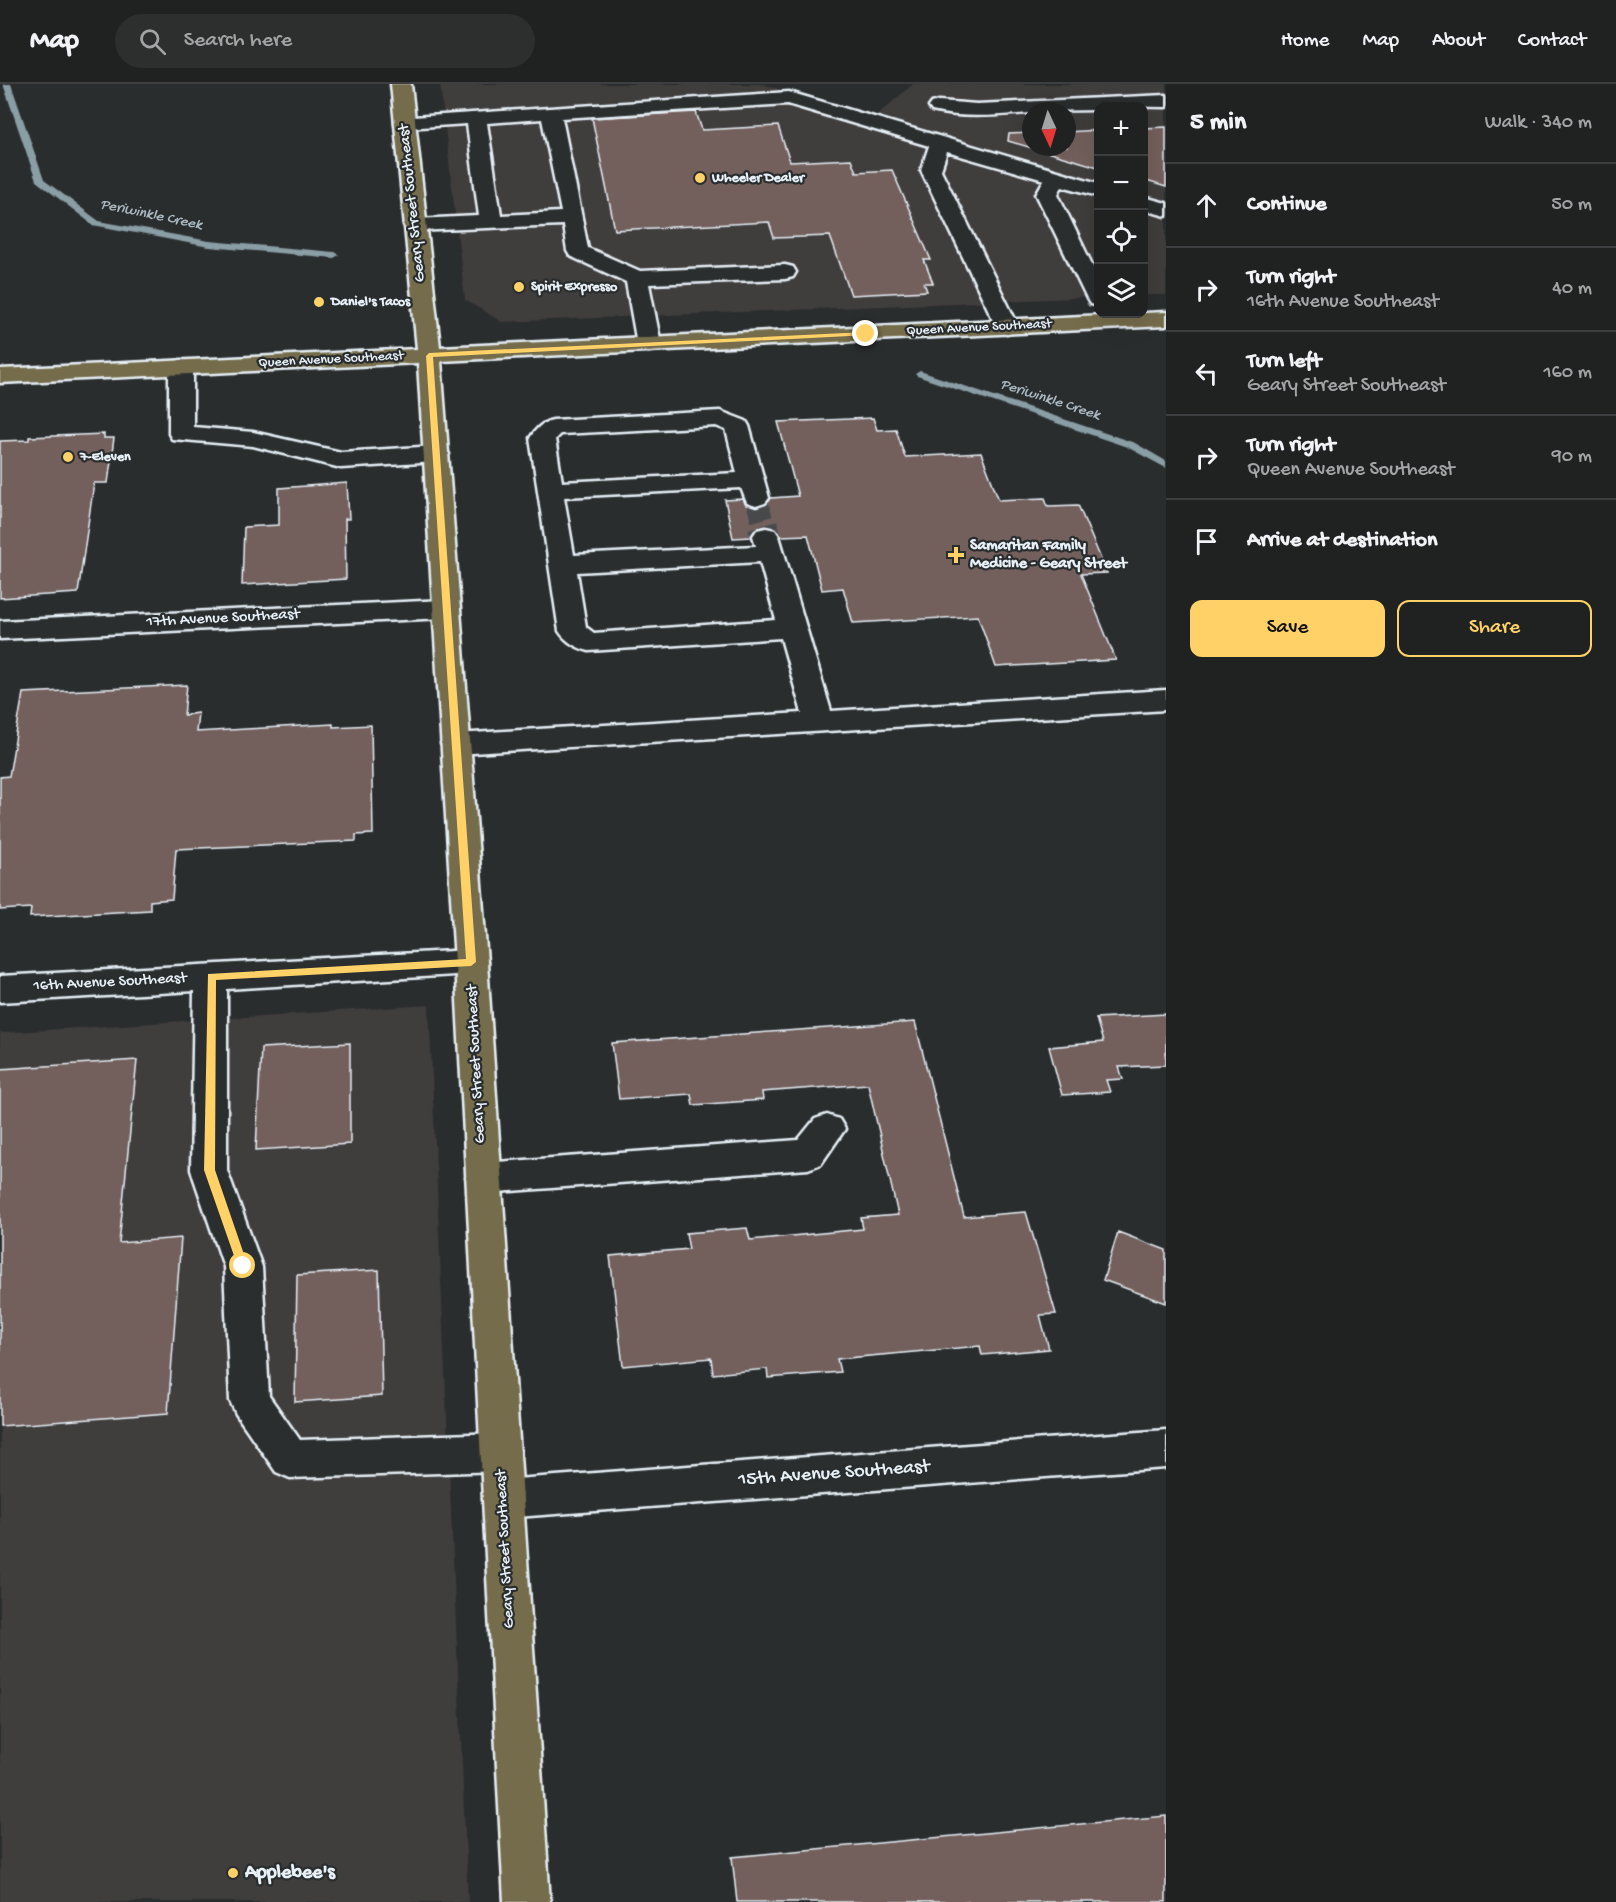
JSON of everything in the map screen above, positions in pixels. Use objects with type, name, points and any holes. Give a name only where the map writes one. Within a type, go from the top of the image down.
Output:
[{"type":"main road","name":"Geary Street Southeast","points":[[401,84],[429,356],[436,454],[471,962],[527,1902]]},
{"type":"main road","name":"Queen Avenue Southeast","points":[[0,376],[1007,327],[1108,318],[1166,319]]},
{"type":"street","points":[[903,132],[956,92]]},
{"type":"street","points":[[405,122],[789,98],[1094,189]]},
{"type":"street","points":[[939,107],[977,110],[1166,101]]},
{"type":"street","points":[[551,112],[578,251],[637,278],[785,273]]},
{"type":"street","points":[[476,117],[491,222]]},
{"type":"street","points":[[940,143],[931,170],[1007,327]]},
{"type":"street","points":[[1056,177],[1047,194],[1094,291]]},
{"type":"street","points":[[1148,205],[1166,210]]},
{"type":"street","points":[[415,225],[573,218]]},
{"type":"street","points":[[637,278],[649,344]]},
{"type":"street","points":[[181,367],[181,434],[253,439],[341,460],[436,454]]},
{"type":"street","points":[[550,490],[753,489],[737,426],[720,418],[553,427],[542,438],[550,490],[573,632],[589,642],[792,628]]},
{"type":"street","points":[[562,564],[769,544],[819,721]]},
{"type":"street","name":"17th Avenue Southeast","points":[[0,630],[445,609]]},
{"type":"street","points":[[456,744],[1166,700]]},
{"type":"street","name":"16th Avenue Southeast","points":[[0,989],[471,962]]},
{"type":"street","points":[[211,977],[209,1170],[243,1266],[250,1401],[290,1459],[500,1452]]},
{"type":"street","points":[[484,1178],[808,1154],[827,1129]]},
{"type":"street","name":"15th Avenue Southeast","points":[[503,1499],[1166,1449]]},
{"type":"shaded area","points":[[440,84],[762,84],[875,117],[913,84],[1166,84],[1166,295],[1148,295],[1148,102],[1094,102],[1094,297],[502,322],[465,300]]},
{"type":"shaded area","points":[[429,1005],[468,1902],[0,1902],[0,1033]]},
{"type":"building","points":[[696,112],[702,130],[778,126],[790,162],[851,159],[856,172],[892,170],[931,260],[924,260],[933,283],[924,283],[927,291],[851,295],[830,236],[774,238],[769,222],[615,230],[592,118]]},
{"type":"building","points":[[1166,127],[1166,187],[1148,182],[1148,128]]},
{"type":"building","points":[[1094,130],[1094,166],[1060,156],[1076,156],[1076,131]]},
{"type":"building","points":[[1022,133],[1022,145],[1008,141],[1009,134]]},
{"type":"building","name":"Samaritan Family Medicine - Geary Street","points":[[873,418],[877,430],[896,429],[905,457],[981,453],[999,500],[1045,498],[1048,506],[1078,505],[1107,573],[1081,574],[1116,660],[996,667],[978,616],[853,623],[843,588],[822,590],[808,535],[781,536],[775,528],[766,526],[755,529],[751,537],[733,538],[725,500],[743,499],[746,505],[757,508],[767,504],[771,498],[798,496],[778,422]]},
{"type":"building","points":[[104,434],[104,438],[114,438],[108,483],[94,483],[78,593],[0,598],[0,441],[29,440],[29,437]]},
{"type":"building","points":[[347,483],[349,519],[345,519],[346,579],[242,585],[244,527],[279,525],[279,488]]},
{"type":"building","points":[[187,685],[184,715],[198,713],[196,732],[333,724],[333,727],[371,725],[373,834],[356,835],[356,841],[176,849],[172,899],[150,901],[150,910],[30,917],[31,908],[0,910],[0,777],[9,776],[23,693]]},
{"type":"building","points":[[1166,1014],[1166,1065],[1119,1067],[1123,1079],[1106,1080],[1110,1092],[1062,1095],[1049,1047],[1103,1042],[1096,1018]]},
{"type":"building","points":[[915,1022],[964,1217],[1026,1212],[1056,1314],[1040,1315],[1049,1349],[982,1355],[980,1346],[837,1359],[840,1372],[768,1378],[767,1369],[713,1374],[711,1358],[623,1366],[610,1256],[689,1249],[686,1233],[747,1228],[750,1240],[863,1229],[861,1218],[898,1215],[868,1084],[762,1092],[763,1100],[693,1105],[691,1094],[619,1099],[612,1043]]},
{"type":"building","points":[[350,1043],[350,1144],[256,1150],[261,1048]]},
{"type":"building","points":[[137,1060],[119,1243],[181,1238],[168,1413],[0,1426],[0,1069]]},
{"type":"building","points":[[1118,1232],[1166,1250],[1166,1303],[1103,1280]]},
{"type":"building","points":[[379,1270],[382,1396],[295,1402],[297,1275]]},
{"type":"building","points":[[1166,1816],[1166,1902],[737,1902],[732,1857]]},
{"type":"waterway","name":"Periwinkle Creek","points":[[7,84],[40,181],[96,223],[209,244],[334,255]]},
{"type":"waterway","name":"Periwinkle Creek","points":[[920,374],[1131,445],[1166,465]]},
{"type":"tunnel","points":[[756,498],[764,527]]},
{"type":"tunnel","points":[[763,525],[766,536]]},
{"type":"place","name":"Wheeler Dealer","points":[[700,178]]},
{"type":"place","name":"Spirit Expresso","points":[[519,287]]},
{"type":"place","name":"Daniel's Tacos","points":[[319,302]]},
{"type":"place","name":"7-Eleven","points":[[68,457]]},
{"type":"place","name":"Samaritan Family Medicine - Geary Street","points":[[956,555]]},
{"type":"place","name":"Applebee's","points":[[233,1873]]},
{"type":"route","points":[[243,1266],[209,1170],[211,977],[471,962],[429,356],[866,334]]}]
